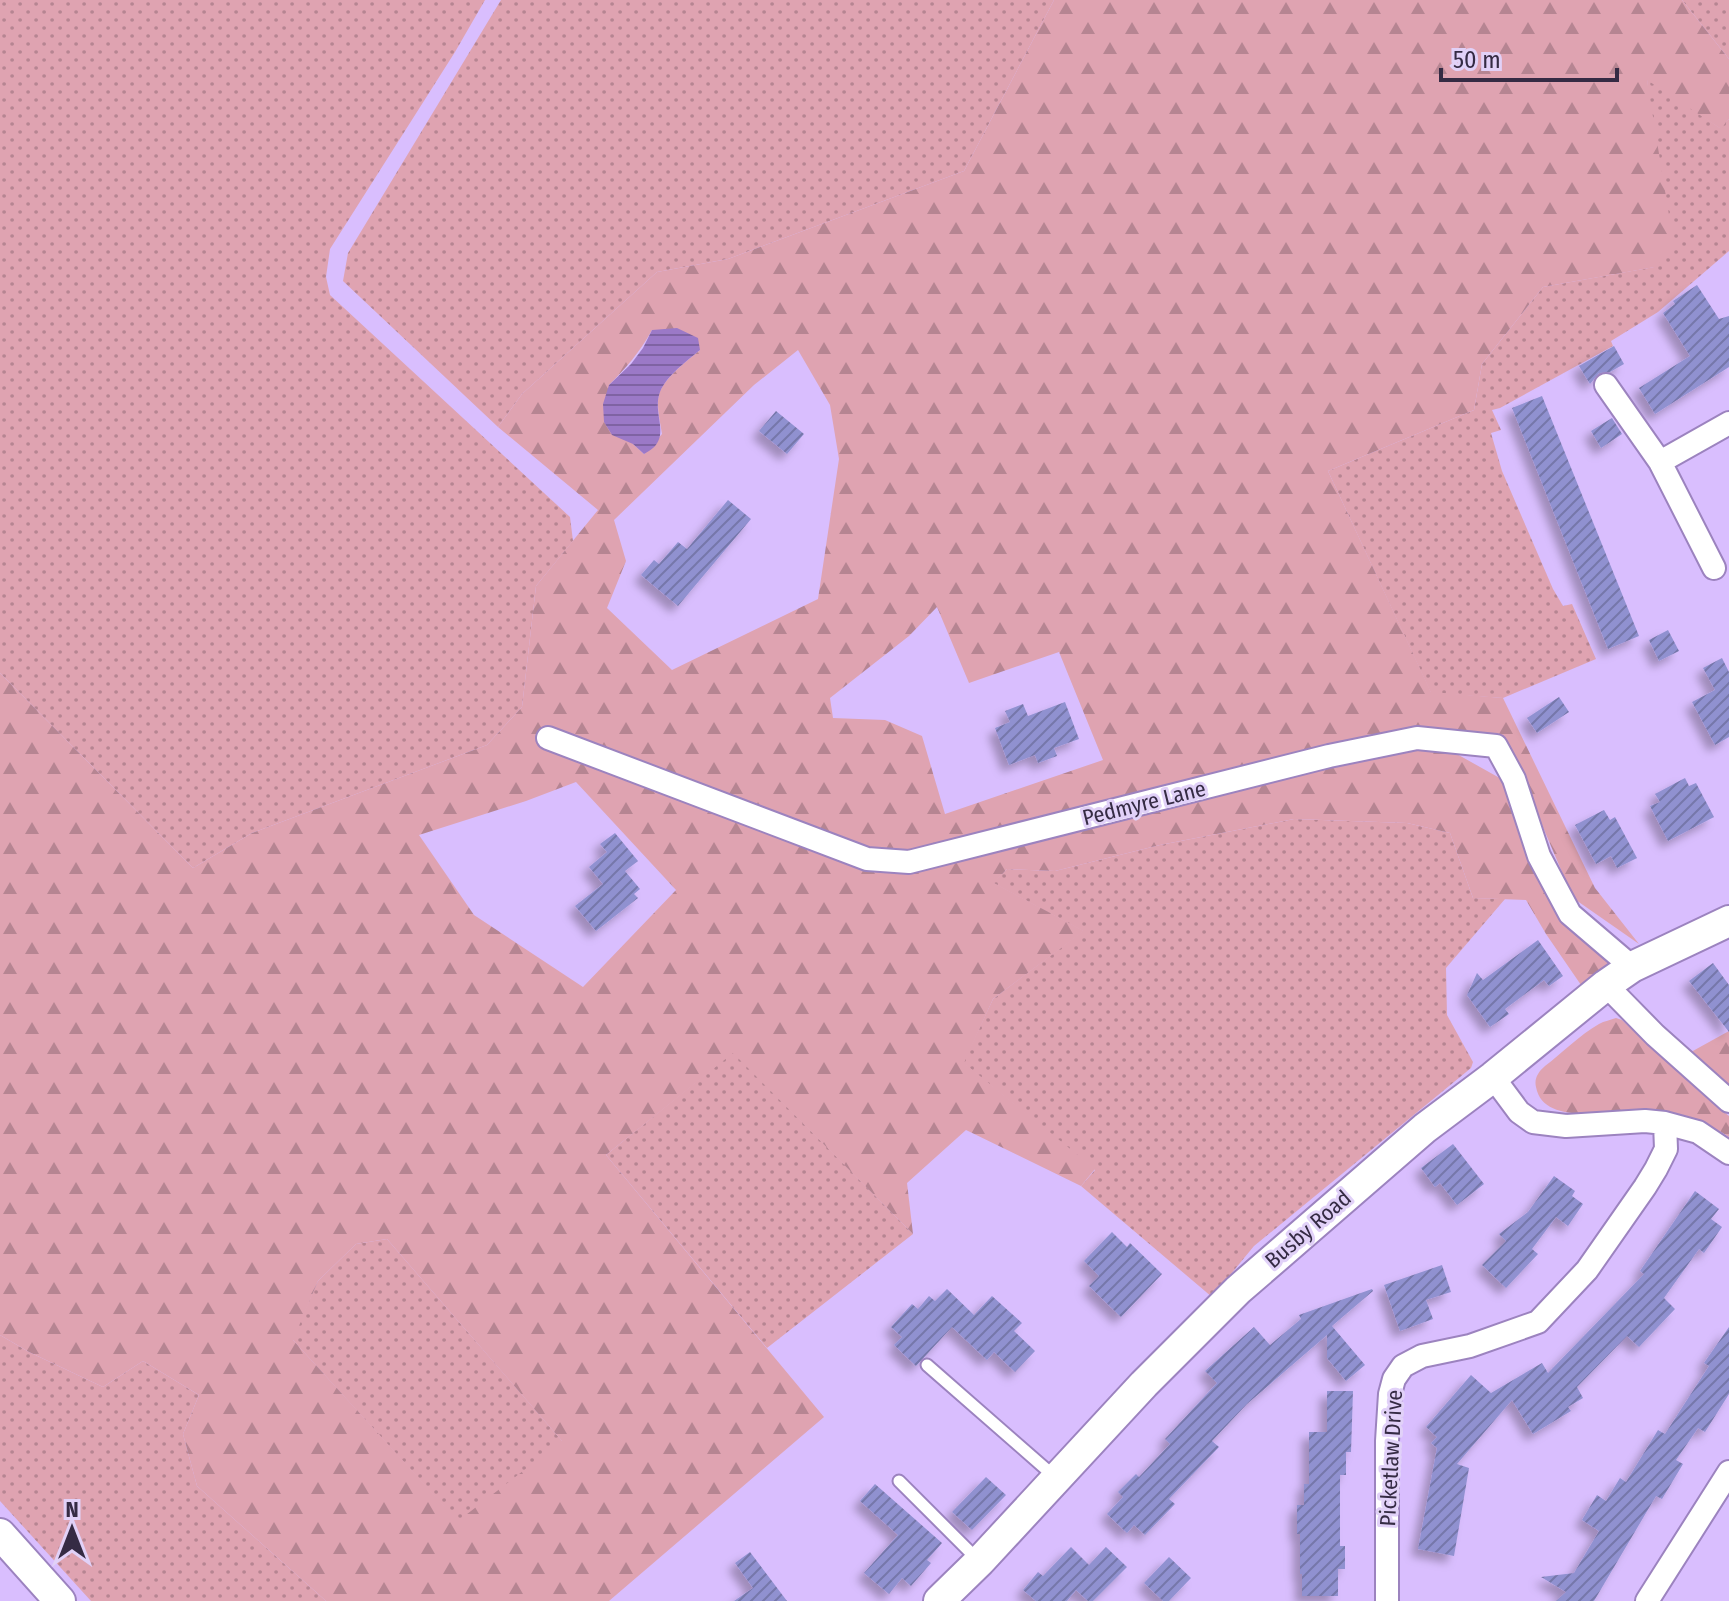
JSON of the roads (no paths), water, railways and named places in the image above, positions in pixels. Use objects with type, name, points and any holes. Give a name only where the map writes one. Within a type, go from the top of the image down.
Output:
[{"type":"main road","name":"Busby Road","points":[[949,1597],[1055,1477],[1238,1290],[1425,1128],[1606,985],[1632,967],[1729,921]]},
{"type":"main road","points":[[0,1534],[60,1601]]},
{"type":"street","points":[[1606,385],[1660,462],[1714,568]]},
{"type":"street","points":[[1660,462],[1729,423]]},
{"type":"street","name":"Pedmyre Lane","points":[[548,738],[867,859],[909,862],[1329,756],[1417,738],[1496,746],[1514,779],[1539,856],[1570,914],[1632,967]]},
{"type":"street","points":[[1606,985],[1655,1035],[1729,1101]]},
{"type":"street","points":[[1493,1077],[1519,1112],[1533,1122],[1566,1126],[1645,1121],[1665,1123],[1698,1132],[1729,1153]]},
{"type":"street","name":"Picketlaw Drive","points":[[1387,1601],[1387,1441],[1394,1379],[1403,1366],[1422,1356],[1470,1346],[1538,1322],[1587,1270],[1651,1178],[1666,1149],[1665,1123]]},
{"type":"street","points":[[1647,1601],[1729,1472]]},
{"type":"lane","points":[[927,1365],[1055,1477]]},
{"type":"lane","points":[[899,1481],[980,1561]]}]
